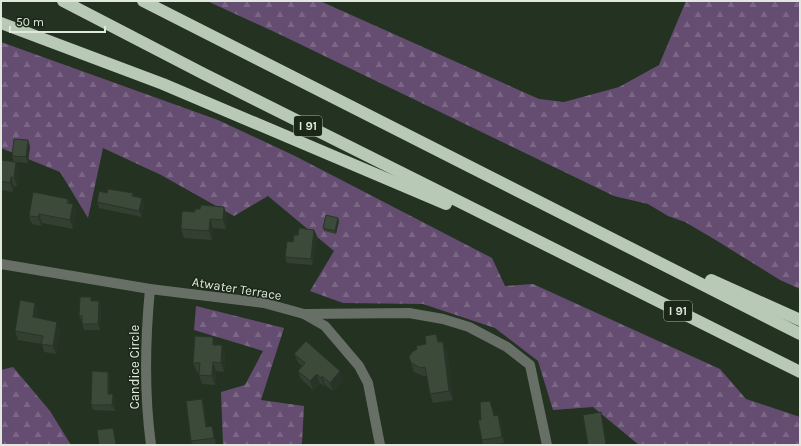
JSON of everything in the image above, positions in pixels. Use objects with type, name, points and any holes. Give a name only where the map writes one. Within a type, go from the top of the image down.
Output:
[{"type":"highway","name":"I 91","points":[[63,1],[204,74],[800,372]]},
{"type":"highway","points":[[143,1],[800,334]]},
{"type":"highway","points":[[1,23],[194,97],[555,250]]},
{"type":"highway","points":[[576,220],[800,320]]},
{"type":"street","name":"Atwater Terrace","points":[[1,264],[150,288],[264,303],[304,314],[409,313],[443,319],[469,327],[507,347],[530,365],[547,445]]},
{"type":"street","name":"Candice Circle","points":[[150,288],[146,351],[147,413],[151,445]]},
{"type":"street","points":[[304,314],[325,326],[359,366],[369,388],[380,445]]},
{"type":"green space","points":[[207,1],[320,1],[539,99],[564,102],[619,87],[659,65],[686,1],[800,1],[800,289],[780,280],[685,222],[668,216],[648,204],[614,196],[281,35]]},
{"type":"green space","points":[[1,42],[218,120],[295,156],[492,258],[505,286],[533,284],[720,369],[746,399],[800,417],[800,445],[639,445],[593,407],[553,410],[538,361],[495,328],[423,304],[343,303],[310,291],[334,251],[268,196],[234,216],[161,175],[103,148],[88,218],[60,172],[1,148]]},
{"type":"green space","points":[[196,306],[284,328],[261,400],[304,406],[302,443],[300,445],[223,445],[221,392],[245,385],[263,351],[194,330]]},
{"type":"green space","points":[[13,367],[50,411],[71,445],[1,445],[1,370]]},
{"type":"building","points":[[14,139],[28,140],[26,157],[12,156]]},
{"type":"building","points":[[1,160],[16,162],[14,178],[11,177],[10,183],[1,181]]},
{"type":"building","points":[[108,189],[133,193],[132,196],[142,198],[139,211],[97,202],[99,191],[107,193]]},
{"type":"building","points":[[33,192],[68,199],[67,203],[73,204],[70,220],[39,214],[38,217],[29,216]]},
{"type":"building","points":[[201,205],[224,207],[223,220],[210,219],[209,231],[181,229],[182,211],[195,212],[195,209],[200,209]]},
{"type":"building","points":[[326,215],[338,218],[335,231],[323,228]]},
{"type":"building","points":[[299,228],[314,230],[311,259],[285,257],[287,241],[293,242],[294,235],[298,235]]},
{"type":"building","points":[[80,297],[91,297],[91,301],[99,301],[98,324],[82,324],[82,316],[79,316]]},
{"type":"building","points":[[20,300],[35,303],[33,317],[57,322],[53,346],[41,344],[43,336],[15,331]]},
{"type":"building","points":[[436,334],[438,342],[443,342],[449,391],[430,394],[425,367],[421,368],[411,363],[409,357],[412,352],[417,349],[416,346],[426,344],[425,336]]},
{"type":"building","points":[[195,336],[213,337],[213,345],[222,345],[221,363],[213,362],[212,376],[199,375],[200,363],[193,363]]},
{"type":"building","points":[[306,341],[340,371],[330,383],[322,376],[321,378],[317,374],[310,381],[298,371],[305,363],[294,354]]},
{"type":"building","points":[[92,371],[108,372],[108,394],[113,394],[112,405],[91,405]]},
{"type":"building","points":[[202,399],[206,427],[212,426],[214,438],[191,441],[186,401]]},
{"type":"building","points":[[490,401],[494,416],[498,415],[502,437],[482,440],[478,420],[481,420],[480,402]]},
{"type":"building","points":[[601,412],[606,445],[588,445],[583,415]]},
{"type":"building","points":[[113,428],[116,445],[99,445],[97,430]]}]
